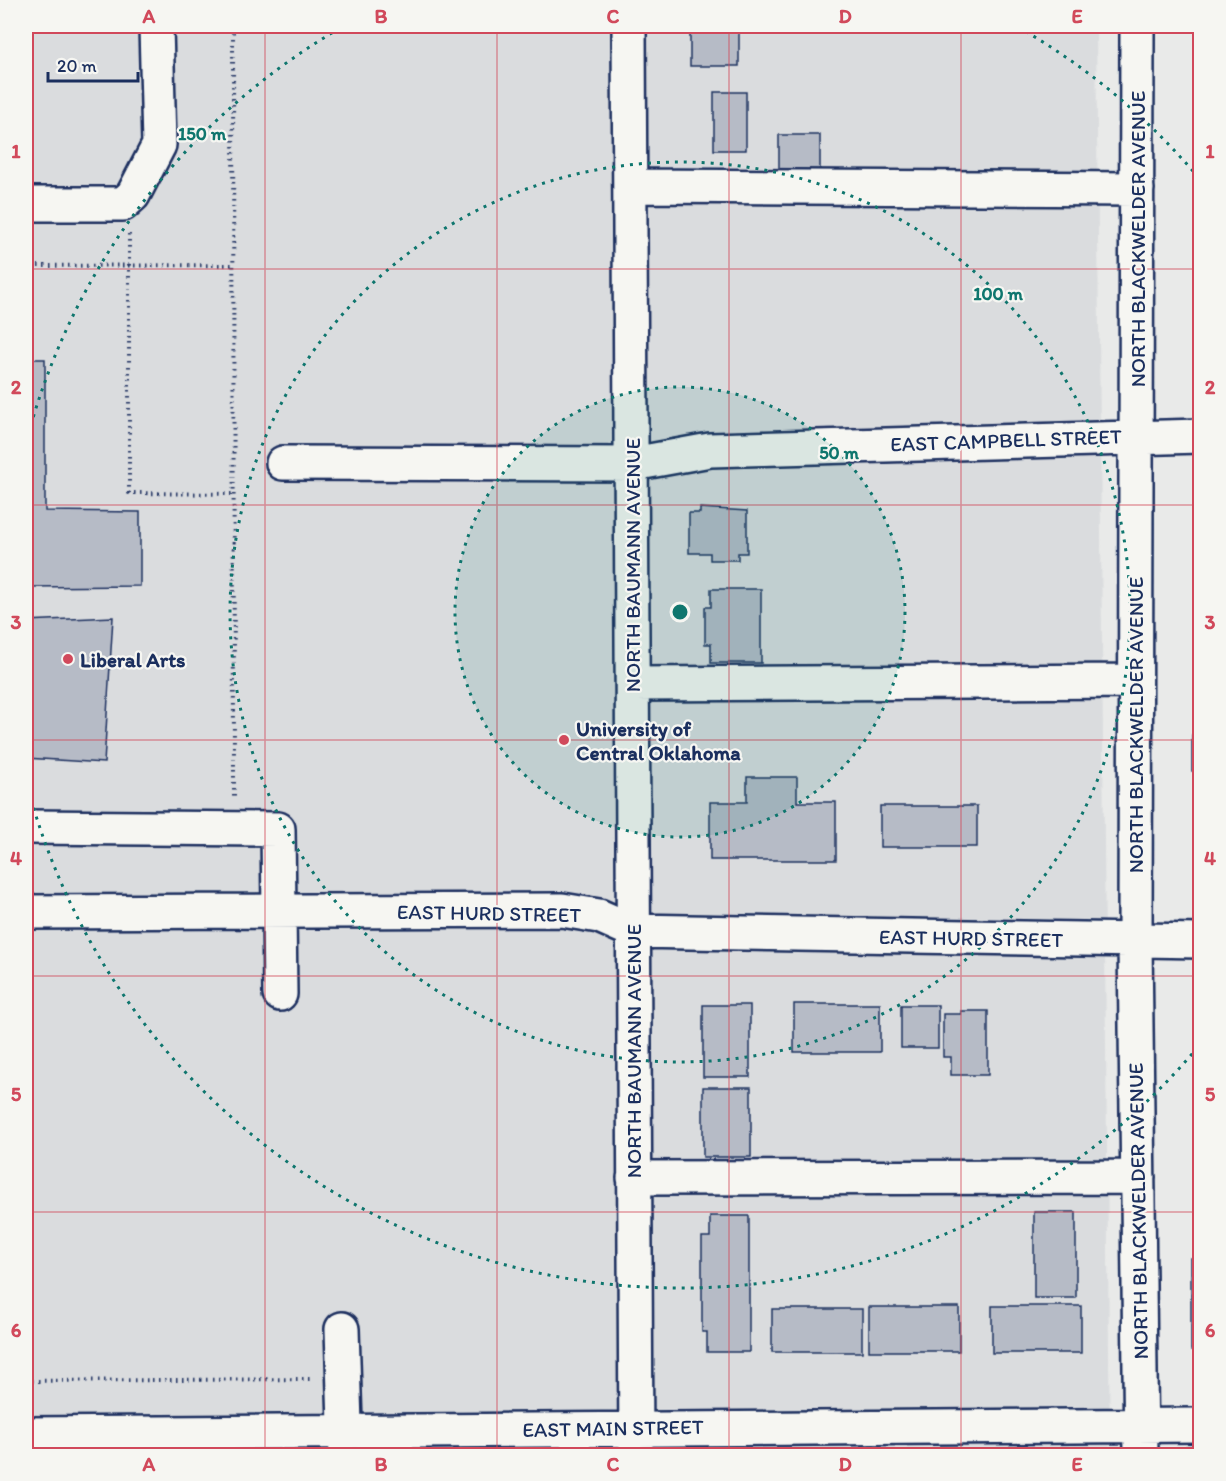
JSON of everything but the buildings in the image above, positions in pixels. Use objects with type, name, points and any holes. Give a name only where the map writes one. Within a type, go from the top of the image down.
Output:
[{"type":"street","points":[[26,204],[123,204],[133,195],[159,145],[156,26]]},
{"type":"street","name":"NORTH BAUMANN AVENUE","points":[[629,26],[633,464],[636,1442]]},
{"type":"street","name":"NORTH BLACKWELDER AVENUE","points":[[1137,26],[1135,941],[1141,1440]]},
{"type":"street","points":[[630,186],[1137,189]]},
{"type":"street","name":"EAST CAMPBELL STREET","points":[[283,464],[633,464],[710,450],[1200,436]]},
{"type":"street","points":[[633,684],[1136,681]]},
{"type":"street","points":[[26,827],[278,829],[280,994]]},
{"type":"street","name":"EAST HURD STREET","points":[[26,912],[562,910],[599,916],[633,931],[1200,941]]},
{"type":"street","points":[[634,1178],[1138,1177]]},
{"type":"street","points":[[342,1329],[346,1443]]},
{"type":"street","name":"EAST MAIN STREET","points":[[26,1434],[346,1443],[1141,1440],[1200,1425]]},
{"type":"path","points":[[233,26],[234,829]]},
{"type":"path","points":[[128,199],[129,494],[235,494]]},
{"type":"path","points":[[26,266],[234,265]]},
{"type":"path","points":[[26,1381],[343,1379]]},
{"type":"shaded area","name":"University of Central Oklahoma","points":[[26,26],[1096,26],[1110,1455],[26,1455]]},
{"type":"place","name":"Liberal Arts","points":[[68,659]]},
{"type":"place","name":"University of Central Oklahoma","points":[[564,740]]}]
